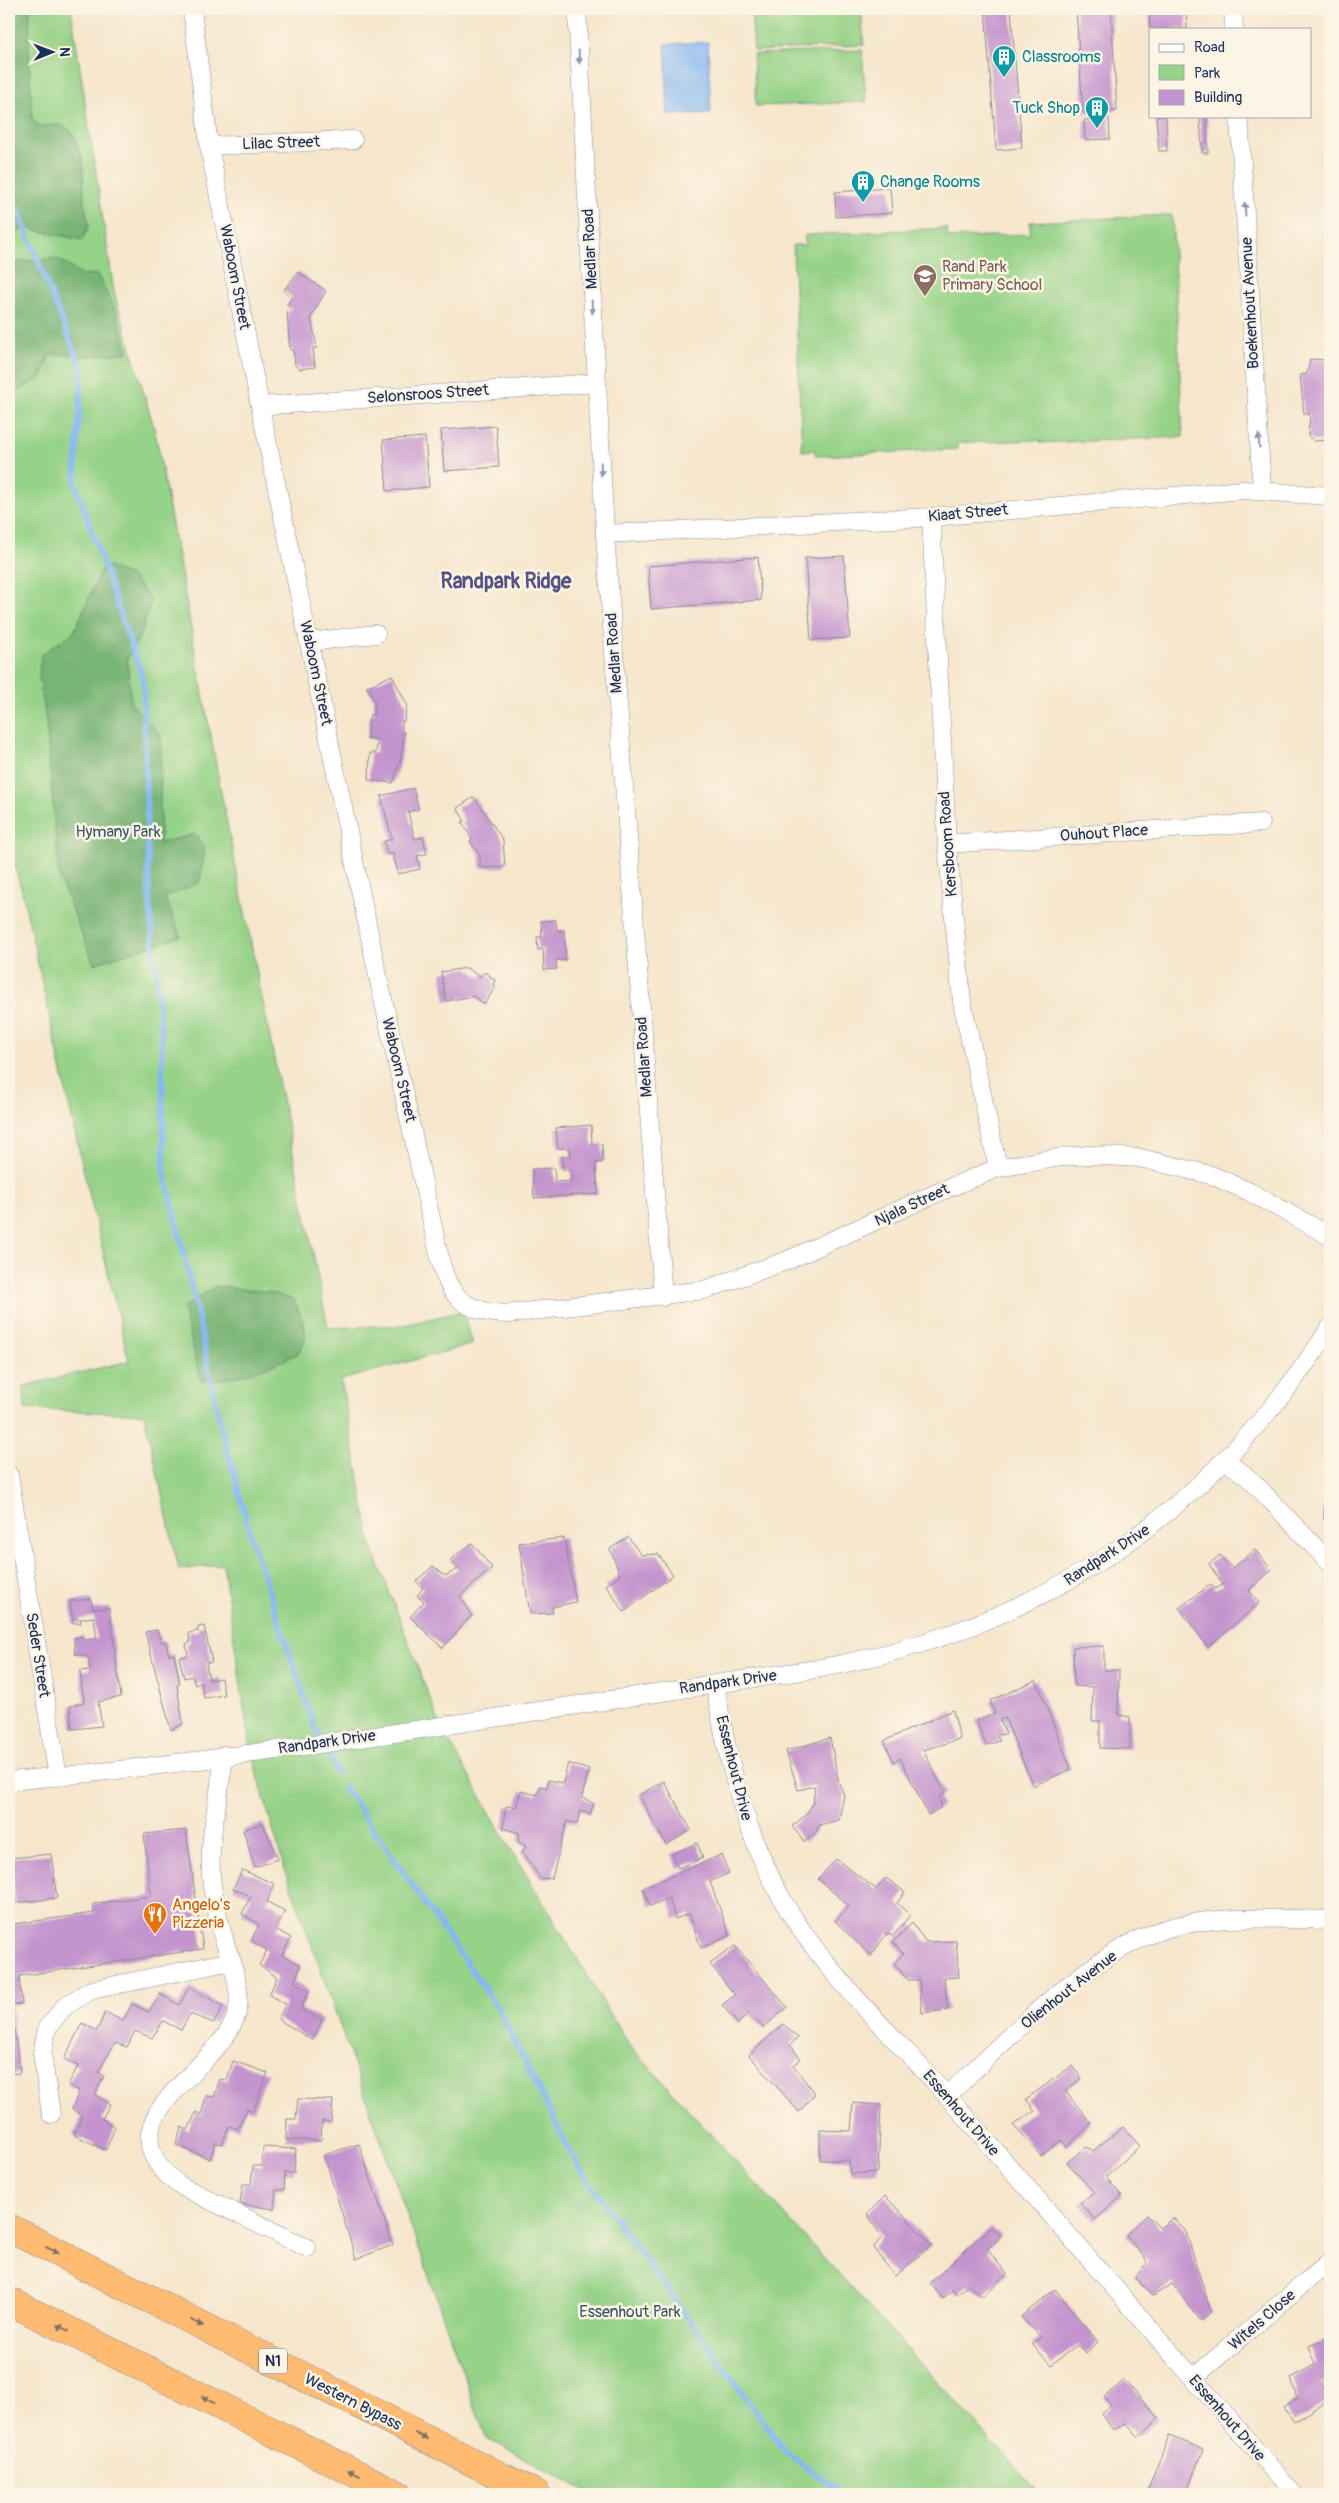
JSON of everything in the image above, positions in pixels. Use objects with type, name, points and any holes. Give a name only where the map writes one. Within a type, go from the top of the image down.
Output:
[{"type":"highway","name":"Western Bypass","points":[[9,2228],[536,2494]]},
{"type":"highway","points":[[9,2301],[397,2494]]},
{"type":"street","name":"Waboom Street","points":[[192,9],[209,146],[260,406],[376,967],[442,1268],[447,1284],[457,1298],[468,1306],[488,1313]]},
{"type":"street","name":"Medlar Road","points":[[577,9],[605,534],[663,1297]]},
{"type":"street","points":[[1233,9],[1234,28]]},
{"type":"street","name":"Boekenhout Avenue","points":[[1239,118],[1262,490]]},
{"type":"street","name":"Lilac Street","points":[[209,146],[353,140]]},
{"type":"street","name":"Selonsroos Street","points":[[260,406],[596,383]]},
{"type":"street","name":"Kiaat Street","points":[[605,534],[932,517],[1262,490],[1330,496]]},
{"type":"street","name":"Kersboom Road","points":[[932,517],[947,844],[962,1002],[998,1168]]},
{"type":"street","points":[[310,642],[376,634]]},
{"type":"street","name":"Ouhout Place","points":[[947,844],[1261,823]]},
{"type":"street","name":"Njala Street","points":[[488,1313],[528,1312],[663,1297],[704,1290],[786,1262],[998,1168],[1089,1156],[1140,1158],[1211,1175],[1250,1192],[1330,1236]]},
{"type":"street","name":"Randpark Drive","points":[[9,1781],[305,1745],[860,1662],[917,1646],[985,1622],[1066,1582],[1156,1522],[1192,1493],[1262,1422],[1305,1366],[1330,1328]]},
{"type":"street","points":[[1226,1460],[1254,1482],[1330,1562]]},
{"type":"street","name":"Seder Street","points":[[9,1475],[58,1776]]},
{"type":"street","name":"Essenhout Drive","points":[[715,1684],[721,1722],[743,1812],[751,1835],[796,1923],[828,1966],[947,2096],[1294,2494]]},
{"type":"street","points":[[224,1756],[211,1854],[211,1878],[225,1942],[232,1961],[238,1994],[237,2013],[229,2030],[171,2093],[162,2106],[151,2127],[154,2158],[162,2172],[179,2185],[307,2248]]},
{"type":"street","name":"Olienhout Avenue","points":[[947,2096],[1039,2009],[1099,1963],[1151,1934],[1175,1926],[1215,1920],[1330,1920]]},
{"type":"street","points":[[51,2114],[42,2054],[47,2028],[65,2006],[91,1990],[232,1961]]},
{"type":"street","name":"Witels Close","points":[[1193,2378],[1330,2261]]},
{"type":"green space","points":[[9,9],[71,9],[114,292],[155,431],[223,803],[328,1328],[404,1325],[463,1311],[473,1344],[341,1380],[371,1544],[440,1725],[510,1848],[629,2045],[1040,2494],[592,2494],[486,2438],[283,1864],[250,1749],[223,1564],[179,1570],[144,1414],[25,1409],[24,1386],[129,1361],[82,1164],[22,891],[9,846]]},
{"type":"green space","points":[[9,9],[30,10],[29,50],[32,119],[39,126],[63,125],[74,135],[83,162],[84,201],[89,226],[82,240],[25,228],[9,235]]},
{"type":"green space","points":[[751,9],[861,9],[864,45],[754,51]]},
{"type":"green space","points":[[862,50],[866,102],[756,106],[753,54]]},
{"type":"green space","points":[[1172,215],[1183,437],[1040,443],[1040,440],[958,443],[958,449],[816,456],[815,450],[802,451],[793,245],[805,245],[805,235],[947,228],[948,238],[1030,234],[1030,222]]},
{"type":"green space","points":[[57,258],[81,275],[97,274],[116,311],[128,353],[87,356],[50,354],[42,377],[9,396],[9,263]]},
{"type":"green space","name":"Hymany Park","points":[[103,565],[131,576],[151,600],[141,634],[127,659],[131,703],[161,736],[160,843],[195,834],[205,851],[199,883],[165,897],[181,936],[94,964],[59,877],[46,721],[39,676],[41,655],[74,632]]},
{"type":"green space","points":[[215,1286],[269,1292],[294,1300],[303,1320],[305,1334],[302,1347],[297,1354],[250,1373],[201,1381],[183,1308]]},
{"type":"water","points":[[708,42],[711,113],[668,115],[665,44]]},
{"type":"building","name":"Classrooms","points":[[985,9],[1011,9],[1022,148],[996,150]]},
{"type":"building","name":"Classrooms","points":[[1076,9],[1111,9],[1117,111],[1083,113]]},
{"type":"building","points":[[1149,9],[1186,9],[1187,28],[1150,28]]},
{"type":"building","name":"Tuck Shop","points":[[1109,118],[1110,139],[1085,140],[1084,120]]},
{"type":"building","points":[[1156,118],[1166,118],[1167,151],[1159,151]]},
{"type":"building","points":[[1200,118],[1207,118],[1208,153],[1202,153]]},
{"type":"building","name":"Change Rooms","points":[[890,188],[892,213],[836,217],[835,192]]},
{"type":"building","points":[[298,272],[326,291],[311,317],[317,348],[313,348],[315,367],[300,369],[295,365],[293,350],[290,350],[287,313],[291,309],[287,305],[292,297],[283,291]]},
{"type":"building","points":[[1310,359],[1329,360],[1330,440],[1314,441],[1308,436],[1310,414],[1304,414],[1300,375],[1307,374]]},
{"type":"building","points":[[496,426],[499,467],[444,471],[441,430]]},
{"type":"building","points":[[425,437],[429,487],[387,491],[383,440]]},
{"type":"building","points":[[844,556],[850,638],[811,640],[805,558]]},
{"type":"building","points":[[758,557],[761,600],[651,609],[648,566]]},
{"type":"building","points":[[392,675],[407,705],[404,721],[402,721],[402,732],[404,732],[401,759],[393,783],[369,780],[370,753],[376,753],[377,740],[367,738],[370,714],[374,715],[374,700],[367,687]]},
{"type":"building","points":[[413,788],[419,809],[408,812],[415,839],[423,837],[427,854],[417,856],[420,869],[398,874],[393,853],[387,855],[384,841],[392,839],[381,796]]},
{"type":"building","points":[[474,797],[503,840],[505,867],[480,868],[480,855],[470,841],[472,839],[462,822],[465,821],[457,808]]},
{"type":"building","points":[[556,920],[557,930],[564,930],[566,960],[556,960],[557,969],[544,970],[543,949],[538,950],[537,937],[542,937],[541,921]]},
{"type":"building","points":[[467,968],[480,977],[485,972],[495,980],[493,985],[496,987],[484,1004],[473,996],[446,1001],[441,972]]},
{"type":"building","points":[[591,1125],[592,1145],[602,1144],[603,1162],[596,1163],[598,1194],[534,1198],[532,1169],[554,1168],[555,1182],[571,1181],[571,1170],[563,1170],[562,1156],[571,1156],[570,1148],[558,1148],[556,1128]]},
{"type":"building","points":[[1324,1501],[1330,1501],[1330,1520],[1324,1520]]},
{"type":"building","points":[[628,1537],[641,1555],[658,1554],[673,1575],[624,1612],[606,1585],[620,1575],[610,1549]]},
{"type":"building","points":[[564,1538],[576,1602],[552,1607],[553,1613],[530,1614],[519,1543]]},
{"type":"building","points":[[472,1543],[492,1568],[460,1596],[472,1615],[443,1648],[410,1617],[424,1602],[417,1596],[423,1588],[416,1581],[433,1566],[445,1576],[458,1569],[450,1560]]},
{"type":"building","points":[[1255,1550],[1272,1570],[1249,1590],[1259,1603],[1208,1647],[1179,1608],[1211,1584],[1215,1589],[1223,1585],[1209,1564],[1220,1555],[1232,1568]]},
{"type":"building","points":[[91,1599],[93,1609],[109,1608],[121,1697],[98,1702],[102,1726],[72,1729],[70,1706],[84,1702],[80,1671],[90,1670],[88,1656],[75,1654],[74,1638],[83,1636],[83,1640],[97,1639],[94,1617],[80,1619],[81,1623],[73,1623],[70,1601]]},
{"type":"building","points":[[204,1626],[212,1662],[206,1663],[209,1680],[221,1678],[224,1695],[204,1698],[201,1682],[195,1685],[192,1676],[184,1678],[179,1657],[188,1656],[186,1644],[190,1643],[189,1633],[198,1631],[198,1627]]},
{"type":"building","points":[[157,1630],[161,1642],[165,1641],[169,1655],[174,1654],[180,1684],[177,1685],[183,1724],[171,1730],[145,1632]]},
{"type":"building","points":[[1104,1646],[1104,1670],[1119,1670],[1118,1715],[1130,1717],[1130,1749],[1100,1748],[1100,1721],[1092,1721],[1093,1687],[1074,1686],[1073,1647]]},
{"type":"building","points":[[1036,1680],[1071,1769],[1033,1786],[1005,1718],[1000,1720],[1006,1734],[997,1735],[1000,1741],[986,1745],[976,1720],[995,1714],[990,1701]]},
{"type":"building","points":[[953,1710],[960,1739],[923,1750],[945,1793],[939,1797],[942,1807],[928,1815],[900,1758],[894,1762],[884,1741]]},
{"type":"building","points":[[830,1738],[839,1783],[844,1795],[839,1820],[819,1825],[816,1832],[804,1842],[792,1826],[805,1816],[813,1803],[815,1786],[798,1790],[786,1751]]},
{"type":"building","points":[[568,1763],[589,1770],[582,1797],[594,1804],[590,1814],[580,1811],[577,1824],[567,1821],[552,1878],[541,1879],[522,1852],[526,1846],[518,1842],[519,1833],[503,1828],[506,1806],[516,1807],[521,1791],[537,1795],[541,1786],[547,1788],[548,1780],[563,1783]]},
{"type":"building","points":[[664,1781],[691,1830],[666,1845],[639,1795]]},
{"type":"building","points":[[263,1823],[278,1859],[255,1867],[243,1830]]},
{"type":"building","points":[[186,1830],[203,1949],[19,1976],[22,2004],[11,2005],[20,2073],[9,2074],[9,1920],[12,1920],[13,1924],[94,1913],[93,1904],[151,1896],[144,1834]]},
{"type":"building","points":[[697,1843],[703,1858],[678,1868],[672,1854]]},
{"type":"building","points":[[51,1854],[57,1898],[16,1903],[10,1858]]},
{"type":"building","points":[[721,1855],[729,1873],[710,1882],[730,1936],[701,1948],[689,1914],[675,1919],[669,1898],[650,1906],[643,1888]]},
{"type":"building","points":[[836,1859],[876,1889],[886,1878],[905,1892],[897,1903],[910,1915],[894,1935],[887,1933],[871,1956],[835,1921],[849,1906],[818,1879]]},
{"type":"building","points":[[242,1870],[275,1884],[267,1902],[285,1911],[276,1929],[291,1938],[282,1955],[301,1965],[294,1982],[309,1991],[301,2009],[322,2020],[312,2040],[278,2019],[286,2004],[269,1995],[277,1977],[259,1965],[267,1950],[251,1941],[259,1924],[242,1914],[251,1896],[233,1889]]},
{"type":"building","points":[[912,1923],[926,1942],[956,1941],[959,1977],[944,1978],[948,2010],[922,2013],[919,1980],[908,1980],[894,1964],[903,1954],[893,1942]]},
{"type":"building","points":[[735,1946],[787,2007],[763,2028],[749,2013],[738,2024],[722,2005],[735,1995],[710,1964]]},
{"type":"building","points":[[189,1987],[223,2006],[214,2023],[190,2014],[181,2030],[163,2021],[152,2038],[135,2031],[127,2047],[115,2043],[98,2072],[104,2076],[95,2095],[110,2104],[102,2119],[115,2127],[106,2150],[74,2135],[82,2116],[72,2109],[79,2091],[68,2085],[78,2066],[64,2059],[82,2023],[97,2031],[105,2012],[123,2021],[132,2004],[149,2012],[160,1994],[179,2005]]},
{"type":"building","points":[[783,2024],[798,2038],[790,2045],[801,2059],[793,2065],[815,2094],[799,2112],[749,2055]]},
{"type":"building","points":[[233,2061],[268,2073],[253,2111],[247,2109],[238,2129],[229,2126],[222,2144],[215,2143],[210,2159],[176,2145],[181,2127],[188,2130],[196,2112],[201,2115],[206,2096],[214,2097],[220,2079],[227,2080]]},
{"type":"building","points":[[1072,2066],[1082,2078],[1065,2091],[1091,2123],[1067,2147],[1061,2140],[1041,2156],[1013,2125],[1035,2111],[1026,2099]]},
{"type":"building","points":[[298,2099],[333,2100],[331,2122],[322,2121],[321,2140],[286,2140],[287,2119],[296,2119]]},
{"type":"building","points":[[853,2103],[881,2105],[878,2172],[850,2174],[849,2160],[820,2160],[820,2130],[851,2131]]},
{"type":"building","points":[[1123,2127],[1140,2146],[1106,2177],[1122,2196],[1095,2220],[1080,2203],[1094,2192],[1067,2162],[1087,2147],[1093,2151]]},
{"type":"building","points":[[359,2144],[393,2245],[356,2259],[324,2155]]},
{"type":"building","points":[[263,2147],[296,2149],[294,2173],[285,2173],[284,2190],[276,2190],[274,2209],[240,2204],[243,2184],[251,2184],[253,2166],[262,2166]]},
{"type":"building","points":[[885,2196],[932,2245],[895,2276],[873,2248],[882,2237],[867,2214]]},
{"type":"building","points":[[1147,2215],[1160,2228],[1173,2218],[1185,2229],[1211,2312],[1201,2321],[1172,2284],[1153,2296],[1134,2277],[1148,2262],[1126,2235]]},
{"type":"building","points":[[991,2227],[1001,2236],[987,2249],[1007,2274],[982,2297],[968,2285],[957,2295],[953,2289],[943,2299],[930,2283]]},
{"type":"building","points":[[1055,2289],[1098,2342],[1086,2353],[1077,2345],[1051,2365],[1032,2344],[1041,2337],[1021,2317]]},
{"type":"building","points":[[1330,2337],[1330,2378],[1320,2383],[1330,2400],[1294,2422],[1284,2408],[1297,2399],[1291,2378],[1316,2364],[1309,2346]]},
{"type":"building","points":[[1125,2380],[1159,2418],[1139,2437],[1126,2424],[1113,2430],[1102,2414],[1111,2405],[1104,2397]]},
{"type":"building","points":[[1169,2436],[1203,2449],[1186,2494],[1154,2494],[1147,2492]]},
{"type":"waterway","points":[[9,188],[82,370],[75,483],[143,679],[149,895],[162,1043],[164,1170],[194,1297],[217,1411],[252,1540],[313,1723],[337,1772]]},
{"type":"waterway","points":[[344,1787],[498,2008],[567,2146],[585,2177],[785,2451],[842,2494]]},
{"type":"place","name":"Classrooms","points":[[1004,78]]},
{"type":"place","name":"Tuck Shop","points":[[1097,129]]},
{"type":"place","name":"Change Rooms","points":[[863,203]]},
{"type":"place","name":"Rand Park Primary School","points":[[925,297]]},
{"type":"place","name":"Angelo's Pizzeria","points":[[155,1935]]},
{"type":"district","name":"Randpark Ridge","points":[[506,581]]},
{"type":"park label","name":"Essenhout Park","points":[[630,2312]]}]
